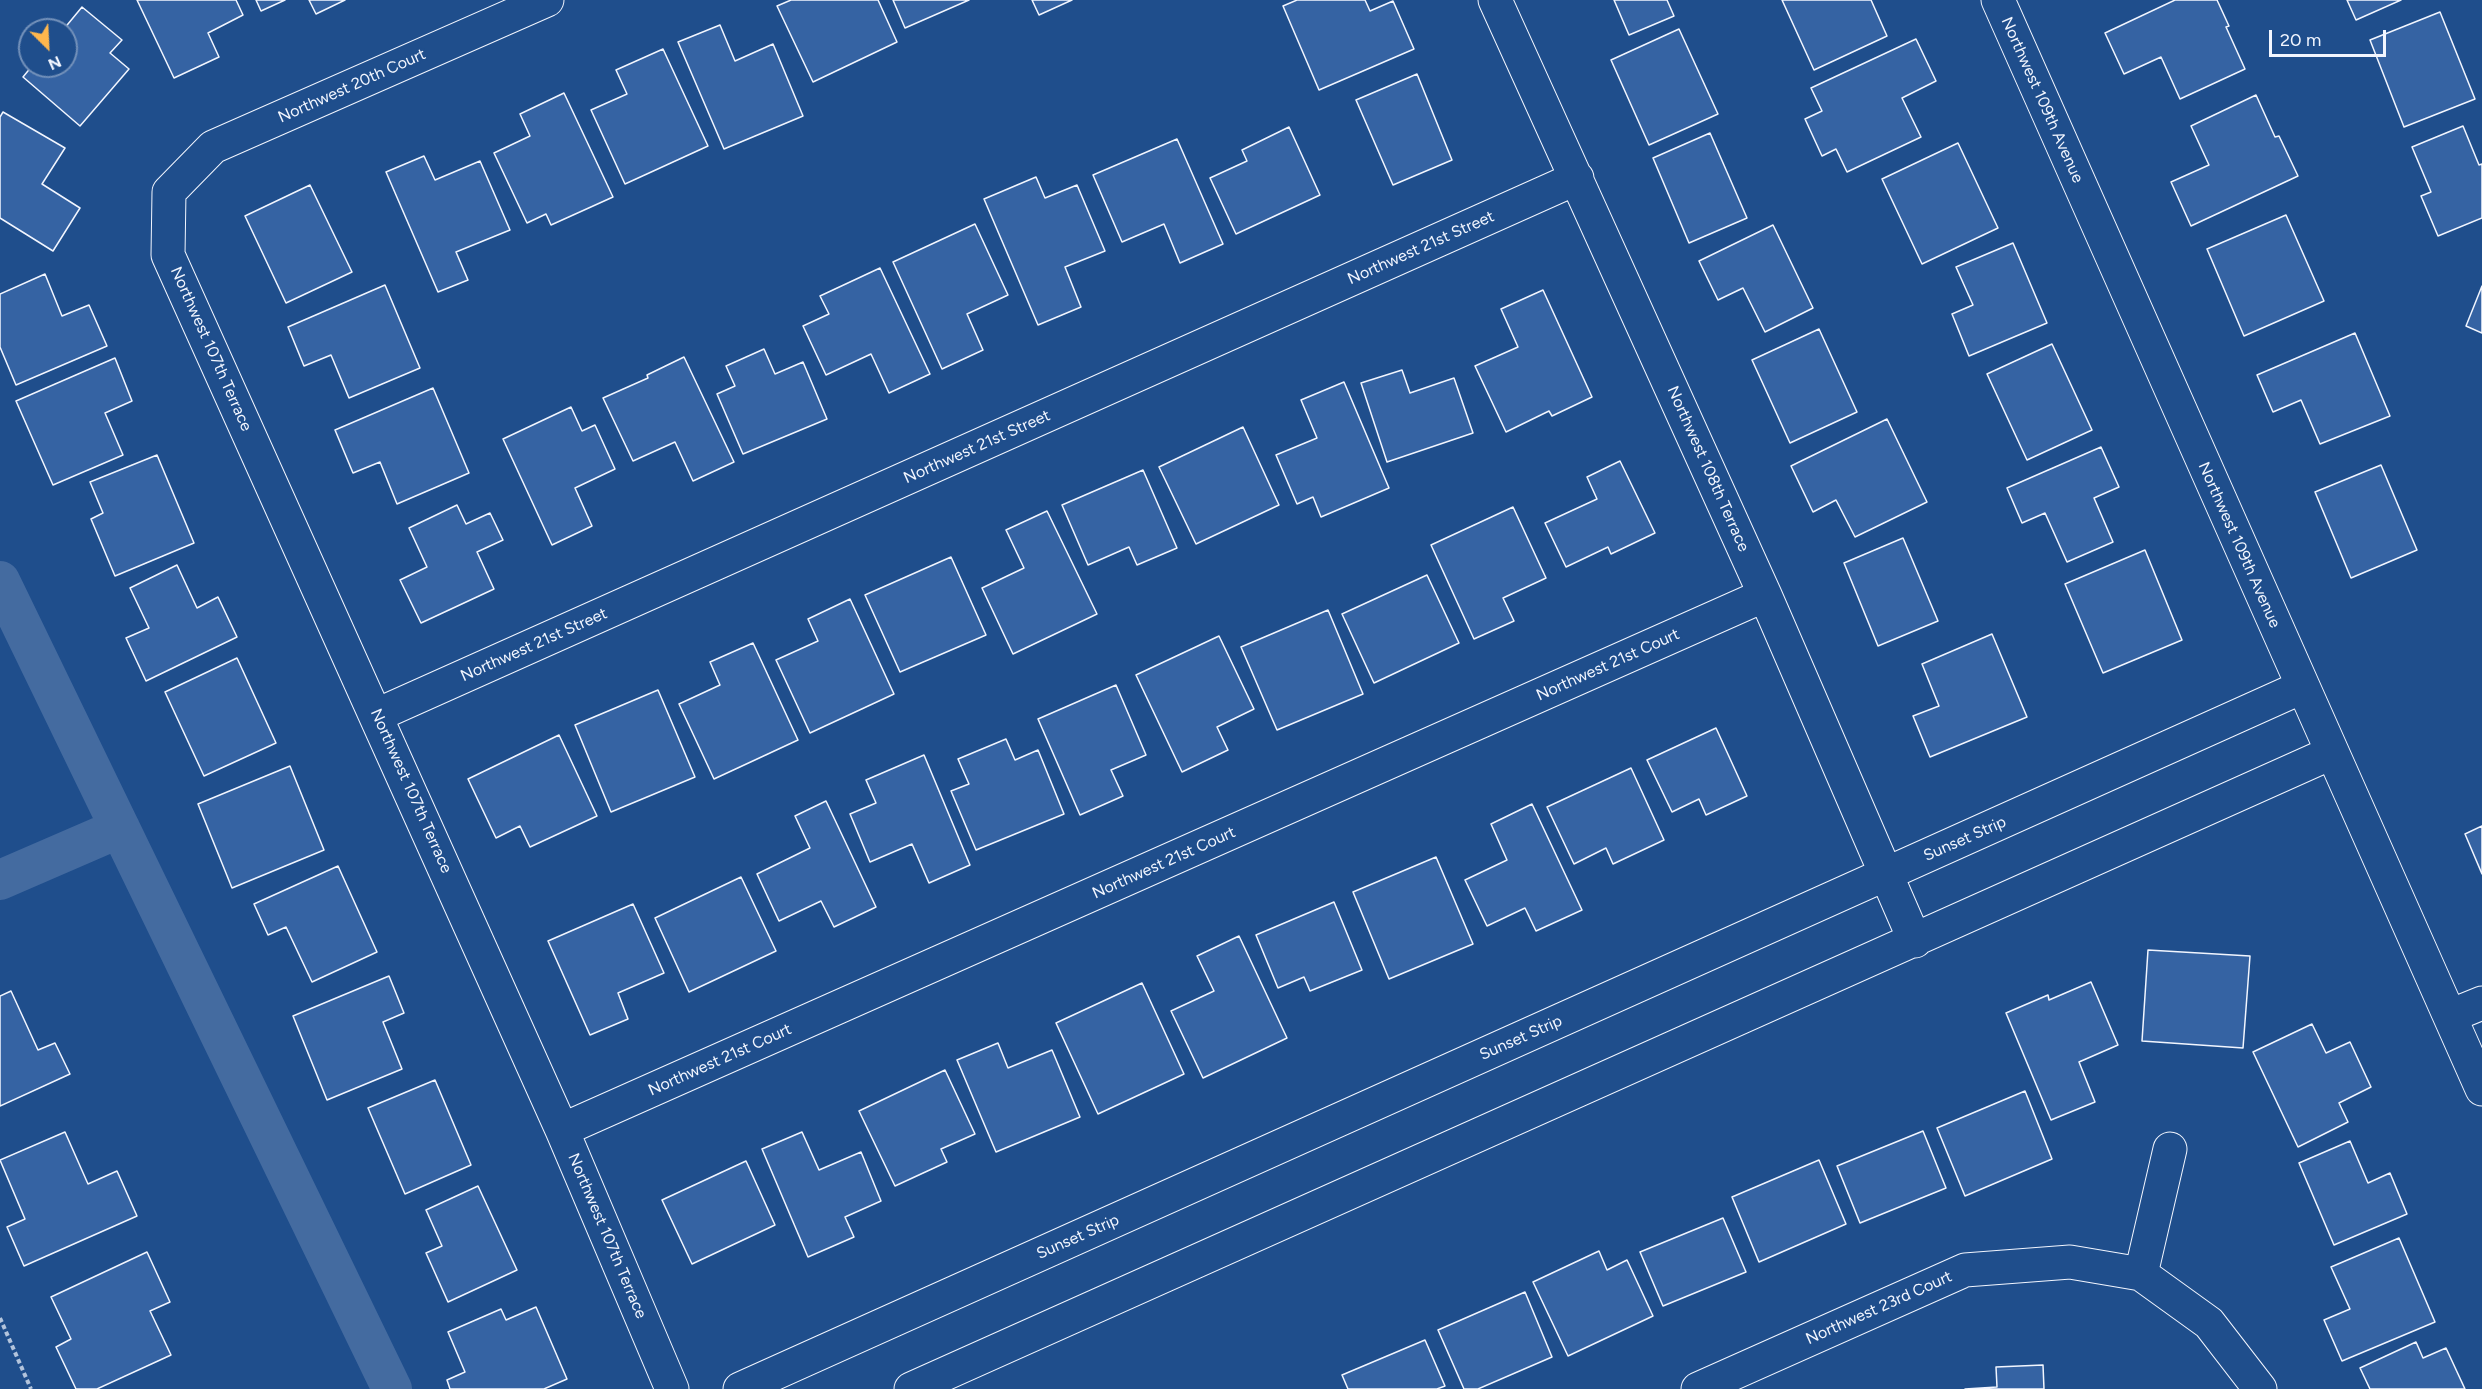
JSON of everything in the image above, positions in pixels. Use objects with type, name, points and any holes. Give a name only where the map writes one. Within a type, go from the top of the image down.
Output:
[{"type":"street","name":"Northwest 20th Court","points":[[169,192],[213,147],[547,0]]},
{"type":"street","name":"Northwest 108th Terrace","points":[[1495,0],[1765,595],[1915,941]]},
{"type":"street","name":"Northwest 109th Avenue","points":[[1998,0],[2482,1089]]},
{"type":"street","name":"Northwest 21st Street","points":[[377,715],[1577,178]]},
{"type":"street","name":"Northwest 107th Terrace","points":[[169,192],[168,255],[562,1130],[672,1389]]},
{"type":"street","name":"Northwest 21st Court","points":[[562,1130],[1765,595]]},
{"type":"street","name":"Sunset Strip","points":[[740,1389],[2302,687]]},
{"type":"street","points":[[911,1389],[2331,753]]},
{"type":"street","points":[[2450,1016],[2482,1003]]},
{"type":"street","points":[[2170,1149],[2141,1274],[2209,1323],[2260,1389]]},
{"type":"street","name":"Northwest 23rd Court","points":[[1698,1389],[1965,1270],[2070,1262],[2141,1274]]},
{"type":"path","points":[[0,1318],[31,1389]]},
{"type":"building","points":[[137,0],[236,0],[243,15],[208,33],[219,57],[174,78]]},
{"type":"building","points":[[256,0],[285,0],[261,11]]},
{"type":"building","points":[[309,0],[345,0],[316,14]]},
{"type":"building","points":[[791,0],[878,0],[897,42],[813,82],[777,6]]},
{"type":"building","points":[[893,0],[969,0],[905,28]]},
{"type":"building","points":[[1032,0],[1072,0],[1039,15]]},
{"type":"building","points":[[1297,0],[1365,0],[1370,11],[1393,1],[1414,49],[1319,90],[1283,6]]},
{"type":"building","points":[[1614,0],[1667,0],[1674,16],[1629,35]]},
{"type":"building","points":[[1782,0],[1871,0],[1887,36],[1814,70]]},
{"type":"building","points":[[2175,0],[2217,0],[2229,26],[2226,27],[2245,69],[2180,99],[2161,57],[2124,74],[2105,33]]},
{"type":"building","points":[[2347,0],[2401,0],[2356,20]]},
{"type":"building","points":[[82,7],[122,40],[110,53],[129,69],[80,126],[24,78],[78,78],[78,18],[73,18]]},
{"type":"building","points":[[2440,12],[2475,99],[2404,127],[2370,40]]},
{"type":"building","points":[[720,25],[735,61],[773,44],[803,116],[724,149],[678,42]]},
{"type":"building","points":[[1679,29],[1718,114],[1649,145],[1611,60]]},
{"type":"building","points":[[1916,39],[1936,81],[1902,98],[1921,137],[1847,172],[1836,149],[1822,156],[1805,119],[1822,111],[1811,88]]},
{"type":"building","points":[[663,49],[708,146],[625,184],[591,110],[627,94],[616,70]]},
{"type":"building","points":[[1417,74],[1452,160],[1393,185],[1356,100]]},
{"type":"building","points":[[564,93],[613,197],[551,225],[546,214],[527,223],[494,153],[530,136],[520,114]]},
{"type":"building","points":[[2256,95],[2275,137],[2279,136],[2298,176],[2191,226],[2171,182],[2209,165],[2191,126]]},
{"type":"building","points":[[3,112],[65,148],[42,184],[80,208],[53,251],[0,218],[0,117]]},
{"type":"building","points":[[2463,126],[2479,165],[2482,164],[2482,218],[2438,236],[2421,196],[2431,192],[2412,147]]},
{"type":"building","points":[[1289,127],[1320,195],[1236,234],[1210,178],[1247,161],[1242,150]]},
{"type":"building","points":[[1710,133],[1747,218],[1689,243],[1653,158]]},
{"type":"building","points":[[1177,139],[1223,244],[1180,263],[1164,224],[1122,242],[1093,175]]},
{"type":"building","points":[[1958,143],[1998,228],[1922,264],[1882,179]]},
{"type":"building","points":[[424,156],[435,180],[480,161],[510,230],[456,252],[468,280],[438,292],[386,172]]},
{"type":"building","points":[[1036,177],[1045,198],[1077,185],[1105,251],[1065,267],[1081,307],[1038,325],[984,199]]},
{"type":"building","points":[[310,185],[352,272],[286,303],[245,216]]},
{"type":"building","points":[[2286,215],[2324,301],[2244,336],[2207,249]]},
{"type":"building","points":[[975,224],[1008,295],[967,314],[983,350],[942,369],[893,262]]},
{"type":"building","points":[[1773,225],[1813,308],[1765,332],[1743,288],[1718,300],[1699,261]]},
{"type":"building","points":[[2013,243],[2047,323],[1969,356],[1952,314],[1973,305],[1956,267]]},
{"type":"building","points":[[880,268],[930,374],[889,393],[871,354],[826,375],[803,326],[829,314],[820,296]]},
{"type":"building","points":[[45,274],[62,316],[89,305],[107,346],[16,385],[0,347],[0,294]]},
{"type":"building","points":[[385,285],[420,368],[349,398],[331,355],[304,366],[288,327]]},
{"type":"building","points":[[2482,286],[2482,333],[2466,326]]},
{"type":"building","points":[[1543,290],[1592,397],[1552,416],[1549,411],[1506,432],[1475,366],[1518,347],[1501,309]]},
{"type":"building","points":[[1819,329],[1857,412],[1790,443],[1752,360]]},
{"type":"building","points":[[2355,333],[2390,416],[2320,444],[2301,400],[2273,412],[2257,375]]},
{"type":"building","points":[[2052,344],[2092,430],[2027,460],[1987,374]]},
{"type":"building","points":[[764,349],[775,374],[803,362],[827,419],[743,454],[717,394],[735,386],[726,366]]},
{"type":"building","points":[[684,357],[734,462],[693,481],[675,442],[633,461],[603,398],[648,378],[647,375]]},
{"type":"building","points":[[115,358],[132,401],[105,413],[123,455],[53,485],[16,401]]},
{"type":"building","points":[[1402,370],[1410,393],[1454,378],[1473,433],[1387,462],[1361,383]]},
{"type":"building","points":[[1344,382],[1389,488],[1321,517],[1313,497],[1297,504],[1276,455],[1317,438],[1301,400]]},
{"type":"building","points":[[433,388],[469,473],[397,504],[380,462],[353,473],[335,430]]},
{"type":"building","points":[[571,407],[582,431],[595,425],[615,469],[575,488],[592,526],[552,545],[503,439]]},
{"type":"building","points":[[1887,419],[1927,502],[1855,537],[1836,500],[1813,512],[1791,466]]},
{"type":"building","points":[[1243,427],[1279,505],[1196,544],[1159,467]]},
{"type":"building","points":[[2101,447],[2119,487],[2094,498],[2113,542],[2067,562],[2045,513],[2022,523],[2007,488]]},
{"type":"building","points":[[157,455],[194,543],[115,576],[91,519],[103,513],[90,482]]},
{"type":"building","points":[[1620,461],[1655,533],[1611,554],[1608,547],[1566,567],[1545,523],[1597,499],[1587,477]]},
{"type":"building","points":[[2381,465],[2417,550],[2351,578],[2315,492]]},
{"type":"building","points":[[1143,470],[1177,548],[1137,565],[1129,547],[1088,565],[1062,505]]},
{"type":"building","points":[[457,505],[466,524],[490,513],[503,540],[477,552],[494,589],[421,623],[400,580],[427,567],[409,528]]},
{"type":"building","points":[[1513,507],[1546,578],[1503,598],[1514,621],[1474,639],[1431,545]]},
{"type":"building","points":[[1047,511],[1097,614],[1013,654],[982,588],[1024,568],[1006,530]]},
{"type":"building","points":[[1903,538],[1938,621],[1878,646],[1844,563]]},
{"type":"building","points":[[2145,550],[2182,640],[2103,673],[2065,584]]},
{"type":"building","points":[[951,557],[986,635],[900,672],[865,595]]},
{"type":"building","points":[[177,565],[197,608],[218,597],[237,637],[146,681],[126,638],[149,628],[130,588]]},
{"type":"building","points":[[1427,575],[1459,643],[1374,683],[1342,614]]},
{"type":"building","points":[[850,599],[894,694],[810,733],[776,660],[818,641],[808,619]]},
{"type":"building","points":[[1328,610],[1363,694],[1277,730],[1241,647]]},
{"type":"building","points":[[1992,634],[2027,717],[1930,757],[1913,716],[1939,706],[1922,664]]},
{"type":"building","points":[[1219,636],[1254,709],[1217,727],[1228,750],[1182,772],[1136,675]]},
{"type":"building","points":[[753,643],[798,740],[714,779],[679,704],[720,685],[710,662]]},
{"type":"building","points":[[237,658],[276,743],[204,776],[165,692]]},
{"type":"building","points":[[1116,685],[1146,755],[1111,770],[1123,796],[1080,815],[1038,719]]},
{"type":"building","points":[[658,690],[695,777],[611,812],[575,725]]},
{"type":"building","points":[[1716,728],[1747,796],[1706,815],[1699,799],[1672,812],[1647,760]]},
{"type":"building","points":[[559,735],[597,816],[530,847],[520,826],[496,838],[468,779]]},
{"type":"building","points":[[1006,739],[1015,760],[1038,750],[1064,814],[976,850],[951,791],[969,784],[958,759]]},
{"type":"building","points":[[924,755],[970,865],[929,883],[912,844],[870,862],[850,814],[876,803],[866,780]]},
{"type":"building","points":[[290,766],[324,850],[232,888],[198,804]]},
{"type":"building","points":[[1631,768],[1664,840],[1613,864],[1606,848],[1574,864],[1547,807]]},
{"type":"building","points":[[826,801],[876,907],[834,927],[821,901],[779,921],[757,874],[810,848],[795,816]]},
{"type":"building","points":[[1532,804],[1582,910],[1536,931],[1525,908],[1487,926],[1465,880],[1507,860],[1491,824]]},
{"type":"building","points":[[2482,826],[2482,874],[2465,834]]},
{"type":"building","points":[[1436,857],[1473,944],[1389,979],[1353,892]]},
{"type":"building","points":[[338,866],[377,952],[312,982],[286,927],[268,935],[254,904]]},
{"type":"building","points":[[741,877],[776,951],[689,992],[655,918]]},
{"type":"building","points":[[1334,902],[1362,970],[1310,991],[1304,977],[1278,988],[1256,935]]},
{"type":"building","points":[[633,904],[664,973],[618,993],[628,1019],[590,1035],[548,941]]},
{"type":"building","points":[[1239,936],[1287,1038],[1203,1078],[1171,1011],[1214,991],[1197,956]]},
{"type":"building","points":[[2148,950],[2250,956],[2243,1048],[2142,1041]]},
{"type":"building","points":[[389,976],[404,1013],[383,1022],[402,1069],[327,1100],[293,1016]]},
{"type":"building","points":[[2091,982],[2118,1045],[2079,1062],[2095,1102],[2051,1120],[2006,1013],[2048,995],[2049,1000]]},
{"type":"building","points":[[1142,983],[1184,1074],[1098,1114],[1056,1023]]},
{"type":"building","points":[[11,991],[38,1050],[55,1043],[70,1074],[0,1106],[0,996]]},
{"type":"building","points":[[2312,1024],[2326,1053],[2350,1042],[2371,1087],[2339,1103],[2348,1122],[2298,1147],[2253,1052]]},
{"type":"building","points":[[998,1043],[1008,1068],[1052,1050],[1080,1117],[996,1152],[957,1060]]},
{"type":"building","points":[[945,1070],[975,1134],[941,1149],[947,1162],[895,1186],[859,1111]]},
{"type":"building","points":[[435,1080],[471,1165],[405,1194],[368,1108]]},
{"type":"building","points":[[2025,1091],[2052,1159],[1965,1196],[1937,1128]]},
{"type":"building","points":[[1923,1131],[1946,1188],[1860,1223],[1837,1166]]},
{"type":"building","points":[[65,1132],[88,1184],[117,1171],[137,1216],[24,1266],[7,1227],[25,1219],[0,1160]]},
{"type":"building","points":[[802,1132],[819,1170],[861,1152],[881,1201],[845,1217],[854,1237],[808,1257],[762,1149]]},
{"type":"building","points":[[2350,1141],[2368,1183],[2390,1173],[2407,1214],[2334,1245],[2299,1163]]},
{"type":"building","points":[[1819,1160],[1846,1224],[1759,1262],[1732,1197]]},
{"type":"building","points":[[746,1161],[775,1225],[692,1264],[662,1200]]},
{"type":"building","points":[[478,1186],[517,1270],[448,1302],[426,1253],[442,1246],[426,1210]]},
{"type":"building","points":[[1723,1218],[1746,1272],[1663,1306],[1640,1252]]},
{"type":"building","points":[[2399,1238],[2435,1322],[2342,1361],[2324,1320],[2350,1309],[2331,1267]]},
{"type":"building","points":[[1599,1251],[1607,1270],[1627,1260],[1653,1316],[1568,1356],[1533,1282]]},
{"type":"building","points":[[147,1252],[170,1302],[150,1311],[171,1355],[97,1389],[76,1389],[56,1347],[71,1339],[51,1297]]},
{"type":"building","points":[[1525,1292],[1552,1357],[1478,1389],[1464,1389],[1438,1330]]},
{"type":"building","points":[[536,1307],[567,1379],[544,1389],[450,1389],[447,1380],[465,1372],[448,1332],[501,1309],[506,1320]]},
{"type":"building","points":[[1425,1340],[1445,1386],[1437,1389],[1348,1389],[1342,1375]]},
{"type":"building","points":[[2416,1342],[2423,1358],[2446,1348],[2465,1389],[2370,1389],[2360,1368]]},
{"type":"building","points":[[2043,1365],[2044,1389],[1965,1389],[1997,1387],[1996,1367]]},
{"type":"waterway","points":[[0,581],[392,1389]]},
{"type":"waterway","points":[[0,880],[120,828]]}]
